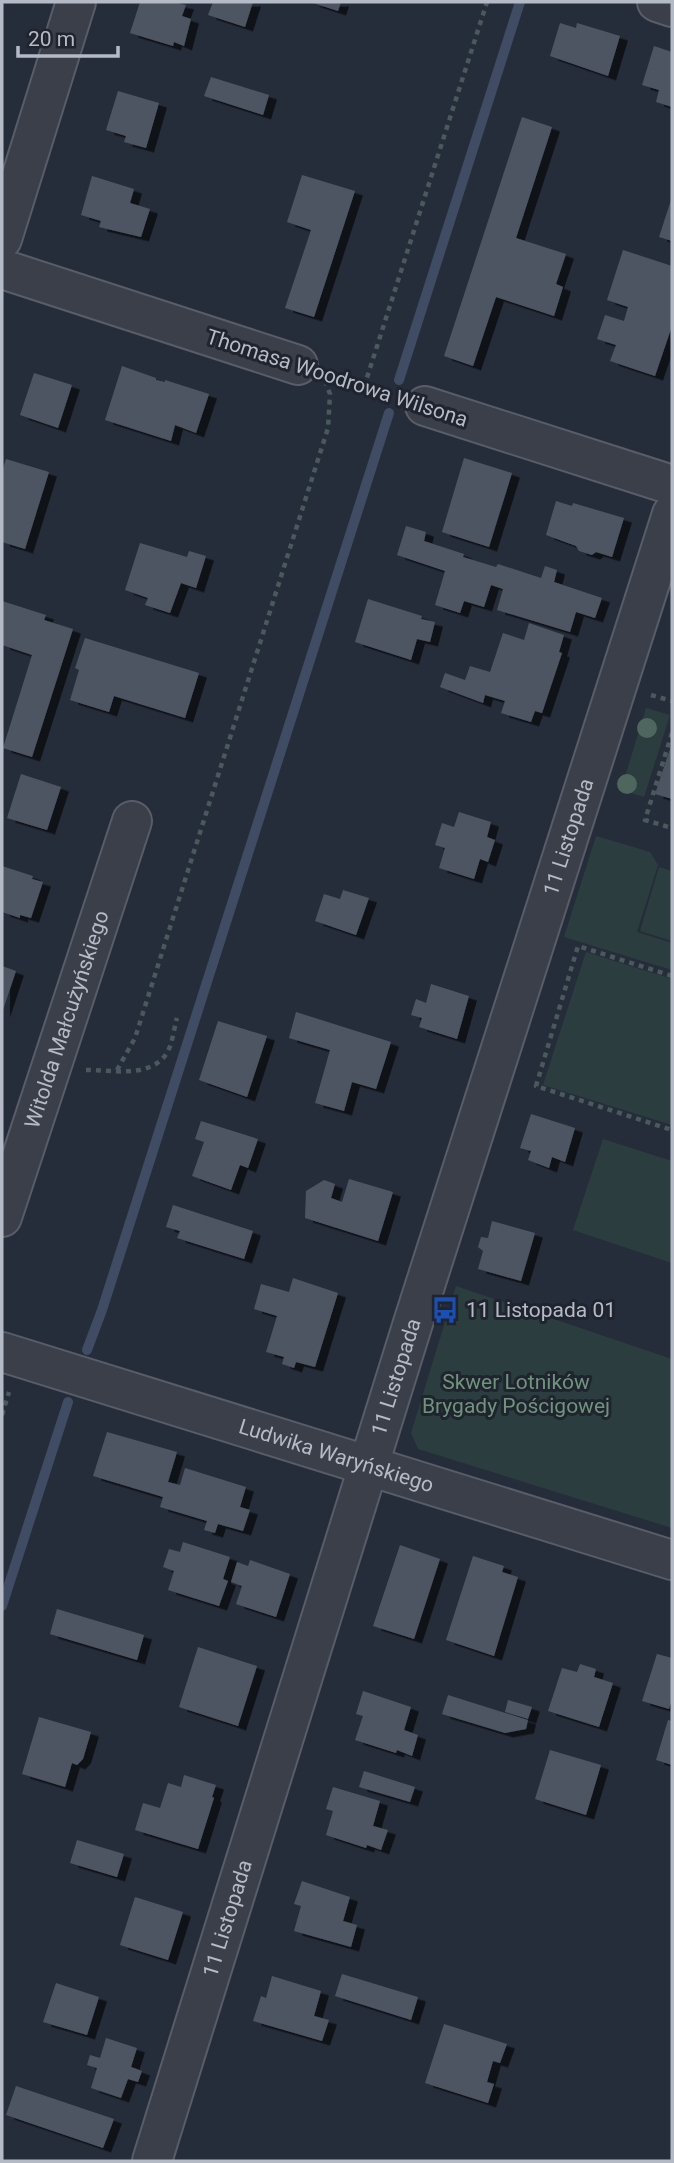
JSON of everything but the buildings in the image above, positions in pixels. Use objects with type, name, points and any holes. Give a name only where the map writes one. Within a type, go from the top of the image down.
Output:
[{"type":"street","points":[[2,239],[76,2]]},
{"type":"street","points":[[657,2],[672,7]]},
{"type":"street","name":"Thomasa Woodrowa Wilsona","points":[[2,269],[310,369]]},
{"type":"street","name":"Thomasa Woodrowa Wilsona","points":[[425,406],[672,485]]},
{"type":"street","name":"11 Listopada","points":[[152,2161],[369,1465],[672,514]]},
{"type":"street","name":"Witolda Małcużyńskiego","points":[[2,1217],[132,821]]},
{"type":"street","name":"Ludwika Waryńskiego","points":[[2,1352],[672,1560]]},
{"type":"path","points":[[364,387],[487,2]]},
{"type":"path","points":[[117,1070],[135,1038],[328,428],[330,394],[310,369]]},
{"type":"path","name":"Thomasa Woodrowa Wilsona","points":[[310,369],[425,406]]},
{"type":"path","points":[[672,733],[645,820],[672,828]]},
{"type":"path","points":[[672,976],[578,946],[536,1086],[672,1130]]},
{"type":"path","points":[[50,1071],[145,1070],[161,1060],[170,1048],[177,1018]]},
{"type":"green space","points":[[646,708],[670,715],[644,797],[621,790]]},
{"type":"green space","points":[[596,836],[650,852],[658,865],[637,932],[672,943],[672,970],[564,937]]},
{"type":"green space","points":[[659,867],[672,871],[672,941],[640,931]]},
{"type":"green space","points":[[586,952],[672,979],[672,1125],[543,1085]]},
{"type":"green space","points":[[603,1139],[672,1161],[672,1263],[573,1230]]},
{"type":"green space","name":"Skwer Lotników Brygady Pościgowej","points":[[456,1286],[672,1359],[672,1528],[418,1449],[411,1433]]},
{"type":"waterway","points":[[399,380],[520,2]]},
{"type":"waterway","points":[[87,1350],[389,413]]},
{"type":"waterway","points":[[2,1606],[68,1402]]},
{"type":"place","name":"11 Listopada 01","points":[[445,1310]]}]
